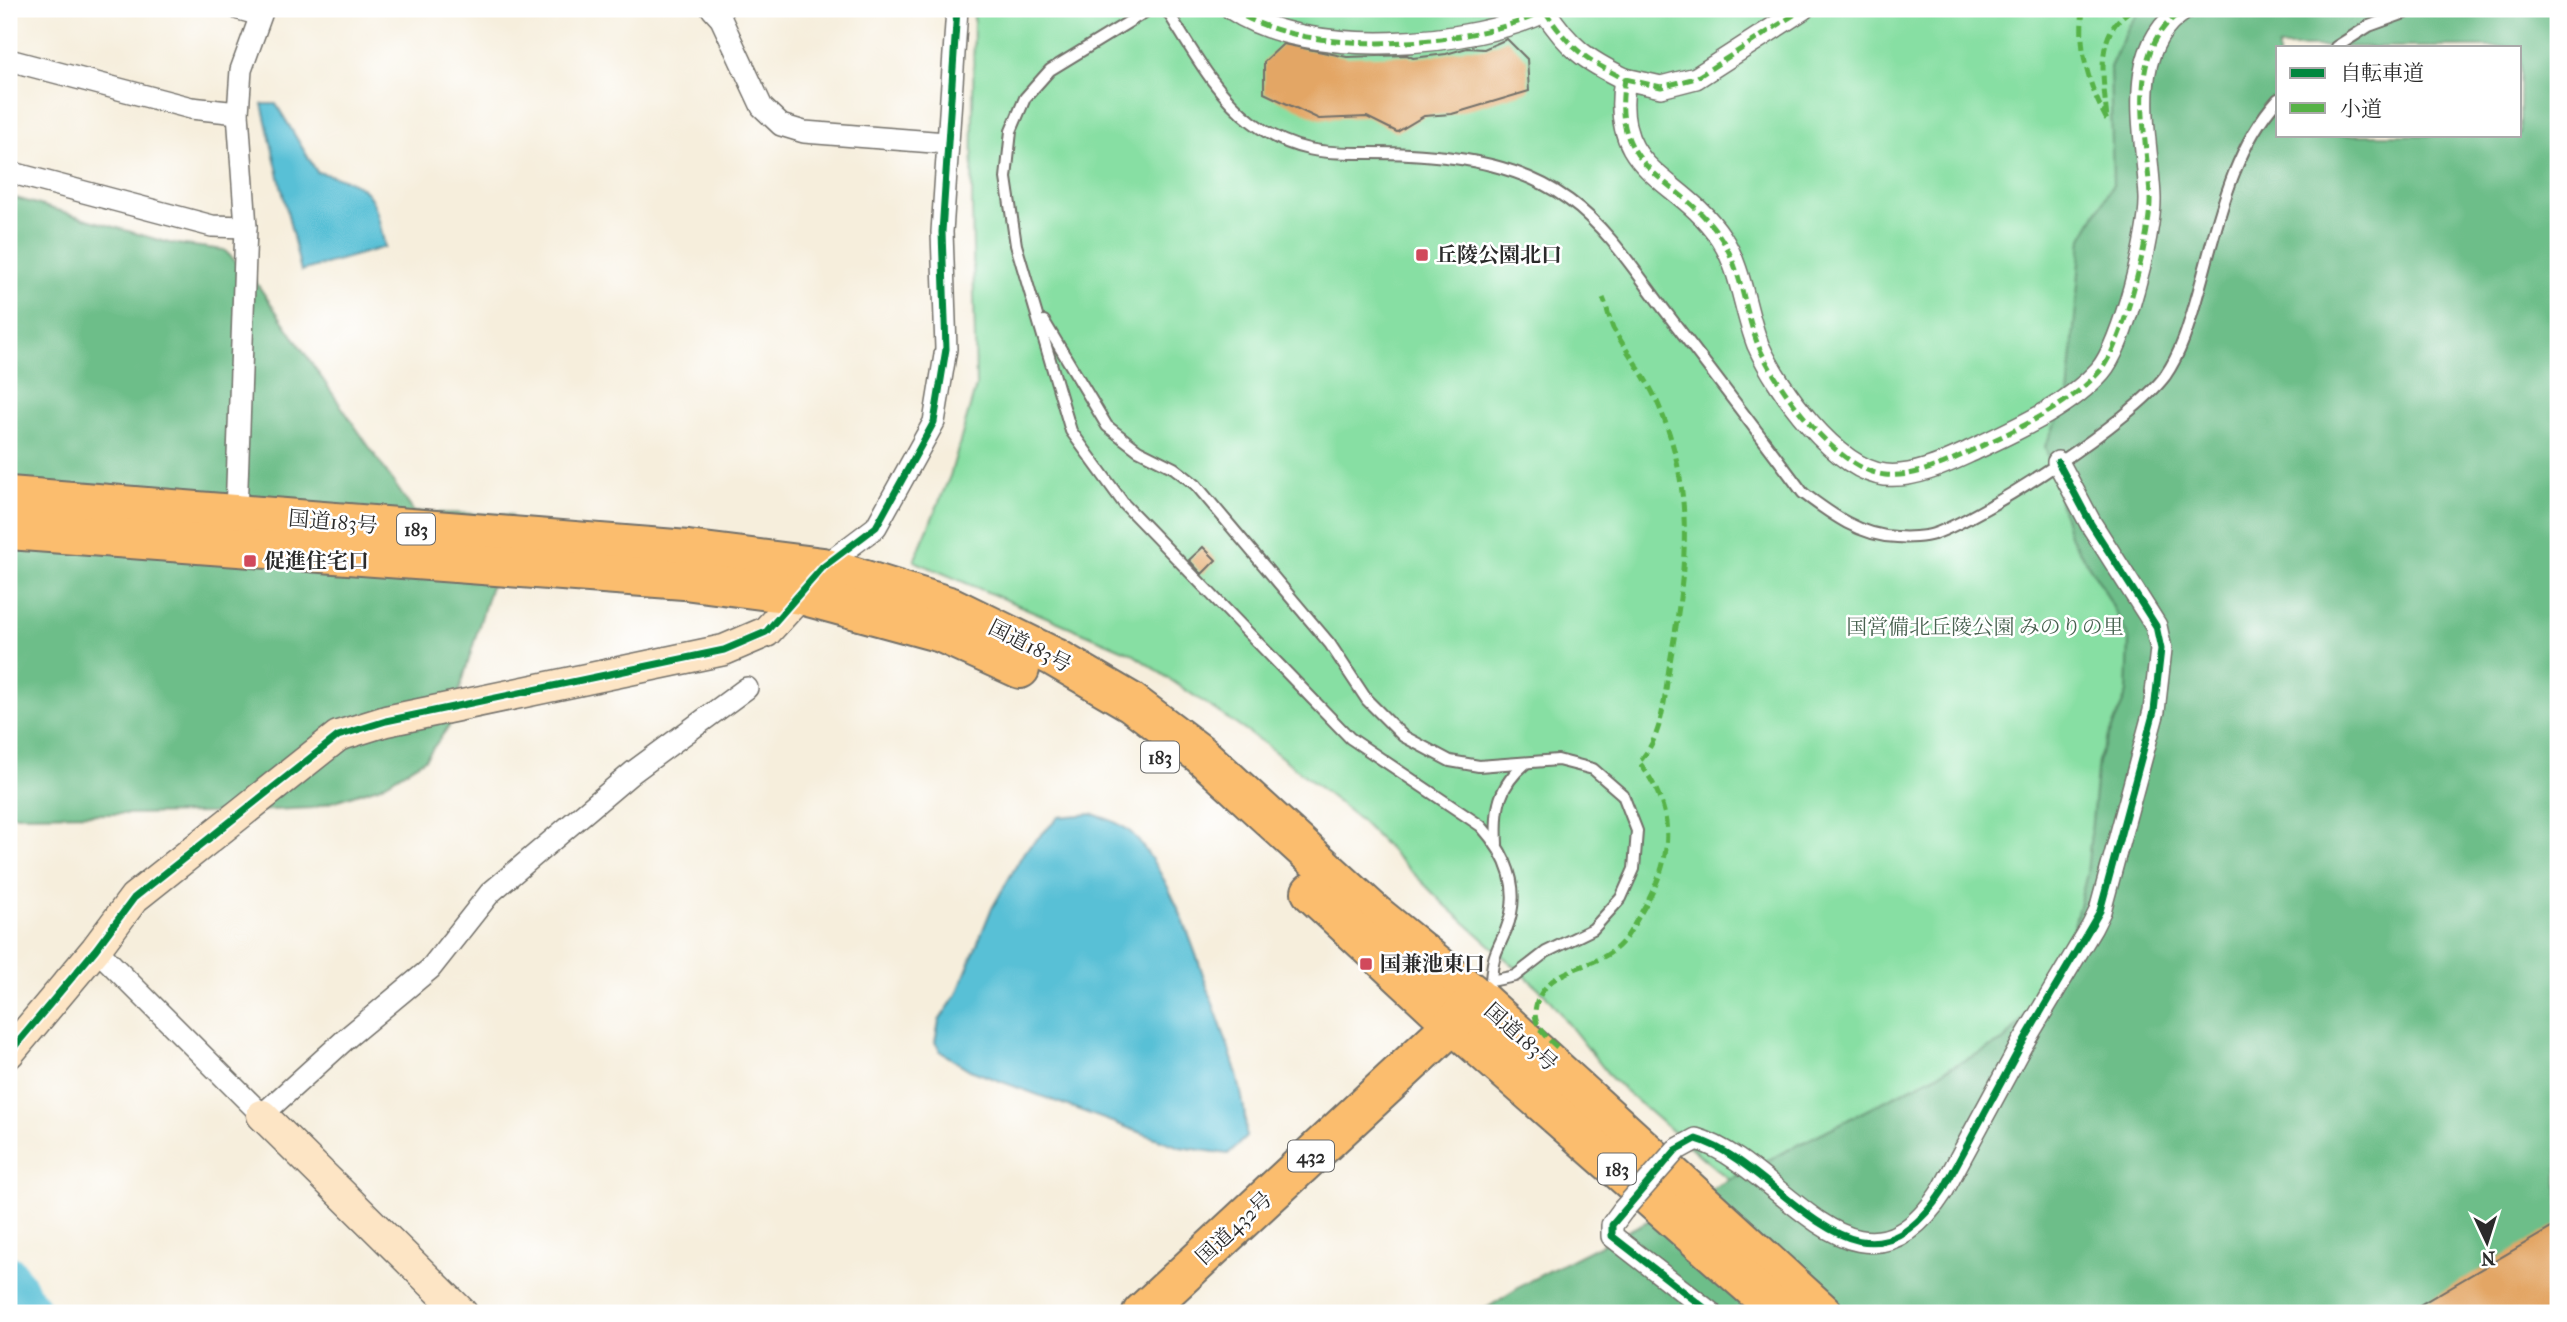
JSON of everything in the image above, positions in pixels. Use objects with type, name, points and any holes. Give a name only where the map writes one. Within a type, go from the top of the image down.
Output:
[{"type":"highway","name":"国道183号","points":[[9,496],[688,550],[812,581],[951,607],[1054,657],[1131,702],[1200,754],[1375,915],[1823,1313]]},
{"type":"highway","name":"国道183号","points":[[9,530],[684,580],[812,581]]},
{"type":"highway","name":"国道183号","points":[[1474,1001],[1781,1313]]},
{"type":"highway","name":"国道432号","points":[[1142,1313],[1474,1001]]},
{"type":"street","points":[[236,514],[246,226],[238,113],[241,70],[261,15],[239,9]]},
{"type":"street","points":[[712,9],[721,19],[762,107],[781,125],[804,132],[946,143]]},
{"type":"street","points":[[9,1053],[134,898],[338,736],[386,720],[724,650],[766,632],[812,581],[876,527],[934,422],[946,349],[942,232],[957,9]]},
{"type":"street","points":[[1232,9],[1283,30],[1359,43],[1415,42],[1473,34],[1504,27],[1548,10],[1573,50],[1625,79],[1661,87],[1696,78],[1803,9]]},
{"type":"street","points":[[1625,79],[1623,115],[1630,147],[1721,238],[1735,266],[1758,344],[1792,399],[1813,427],[1849,460],[1869,472],[1906,475],[1961,455],[2052,408],[2091,380],[2110,357],[2148,232],[2150,200],[2142,105],[2147,64],[2155,39],[2175,15],[2185,9]]},
{"type":"street","points":[[9,60],[191,108],[238,113]]},
{"type":"street","points":[[9,172],[212,226],[246,226]]},
{"type":"street","points":[[1711,1313],[1612,1236],[1612,1225],[1623,1210],[1676,1150],[1696,1139],[1709,1143],[1744,1165],[1838,1236],[1871,1242],[1903,1232],[1931,1208],[1943,1190],[2022,1044],[2100,911],[2154,711],[2161,649],[2156,626],[2091,524],[2058,462]]},
{"type":"street","points":[[262,1115],[348,1037],[430,969],[490,893],[633,772],[747,688]]},
{"type":"street","points":[[96,948],[463,1313]]},
{"type":"lane","points":[[1150,9],[1050,70],[1026,98],[1012,131],[1006,178],[1016,244],[1072,431],[1124,505],[1350,738],[1481,826],[1497,844],[1513,880],[1511,915],[1474,1001]]},
{"type":"lane","points":[[1166,9],[1226,98],[1252,122],[1283,142],[1307,151],[1334,155],[1406,154],[1464,159],[1517,171],[1570,200],[1618,248],[1803,493],[1842,523],[1895,537],[1932,535],[1977,514],[2058,462],[2136,404],[2165,376],[2186,334],[2239,160],[2264,114],[2276,101]]},
{"type":"lane","points":[[2338,46],[2369,26],[2416,9]]},
{"type":"lane","points":[[1037,309],[1107,426],[1138,450],[1174,468],[1196,485],[1330,644],[1367,700],[1403,736],[1450,761],[1479,766],[1558,760],[1593,769],[1623,795],[1637,831],[1634,869],[1622,898],[1593,929],[1546,951],[1474,1001]]},
{"type":"lane","points":[[1497,844],[1497,807],[1501,790],[1511,775],[1526,763]]},
{"type":"green space","name":"国営備北丘陵公園 みのりの里","points":[[974,9],[2558,9],[2558,1216],[1894,1313],[1704,1159],[1613,1080],[1544,993],[1443,903],[1360,820],[1265,744],[1131,653],[914,561],[950,476],[976,386],[972,206]]},
{"type":"green space","points":[[2141,9],[2558,9],[2558,1313],[1479,1313],[1531,1280],[2005,1040],[2063,971],[2087,873],[2098,761],[2127,693],[2129,639],[2102,586],[2069,535],[2045,446],[2068,397],[2082,238],[2113,184],[2110,67],[2129,26]]},
{"type":"green space","points":[[9,196],[169,243],[224,250],[253,278],[414,512],[512,515],[449,726],[425,759],[381,786],[313,808],[212,813],[9,815]]},
{"type":"water","points":[[262,104],[276,104],[317,172],[350,182],[368,194],[377,214],[385,247],[301,271]]},
{"type":"water","points":[[1092,814],[1111,820],[1133,834],[1162,876],[1181,916],[1229,1049],[1243,1101],[1246,1137],[1228,1154],[1180,1147],[970,1070],[941,1052],[935,1042],[939,1021],[957,994],[991,910],[1024,852],[1059,817]]},
{"type":"building","points":[[1507,39],[1527,59],[1529,91],[1452,114],[1424,116],[1397,132],[1367,117],[1319,119],[1264,93],[1264,62],[1283,44],[1347,57],[1407,55],[1413,58],[1467,48],[1484,49]]},
{"type":"building","points":[[1203,547],[1216,560],[1202,574],[1189,560]]},
{"type":"building","points":[[2558,1224],[2558,1313],[2406,1313]]},
{"type":"waterway","points":[[9,1274],[34,1313]]},
{"type":"marked path","points":[[1232,9],[1264,25],[1302,36],[1345,42],[1390,43],[1435,40],[1478,33],[1550,9]]},
{"type":"marked path","points":[[1625,79],[1661,87],[1696,78],[1803,9]]},
{"type":"marked path","points":[[2083,9],[2082,38],[2086,66],[2107,120],[2103,73],[2106,44],[2111,30],[2133,9]]},
{"type":"marked path","points":[[1545,11],[1562,35],[1579,52],[1625,79],[1623,111],[1627,135],[1638,155],[1652,171],[1704,217],[1721,238],[1734,263],[1758,345],[1793,403],[1828,443],[1847,458],[1866,469],[1885,475],[1896,475],[1940,465],[2040,417],[2073,396],[2100,371],[2109,358],[2134,288],[2149,215],[2143,122],[2145,70],[2152,47],[2165,26],[2185,9]]},
{"type":"marked path","points":[[1557,1047],[1543,1033],[1537,1022],[1537,1002],[1551,982],[1604,957],[1622,943],[1659,876],[1667,838],[1661,800],[1639,762],[1654,740],[1664,702],[1680,596],[1683,502],[1679,470],[1659,406],[1613,328],[1603,298]]},
{"type":"cycle path","points":[[9,1053],[96,949],[134,898],[338,736],[386,721],[724,650],[766,632],[823,567],[876,527],[934,422],[946,349],[942,232],[957,9]]},
{"type":"cycle path","points":[[1711,1313],[1612,1236],[1612,1225],[1676,1150],[1696,1139],[1728,1153],[1820,1223],[1850,1238],[1881,1241],[1912,1227],[1943,1190],[2022,1044],[2100,911],[2154,711],[2161,649],[2156,626],[2091,524],[2058,462]]},
{"type":"place","name":"丘陵公園北口","points":[[1422,255]]},
{"type":"place","name":"促進住宅口","points":[[250,561]]},
{"type":"place","name":"国兼池東口","points":[[1366,964]]}]
